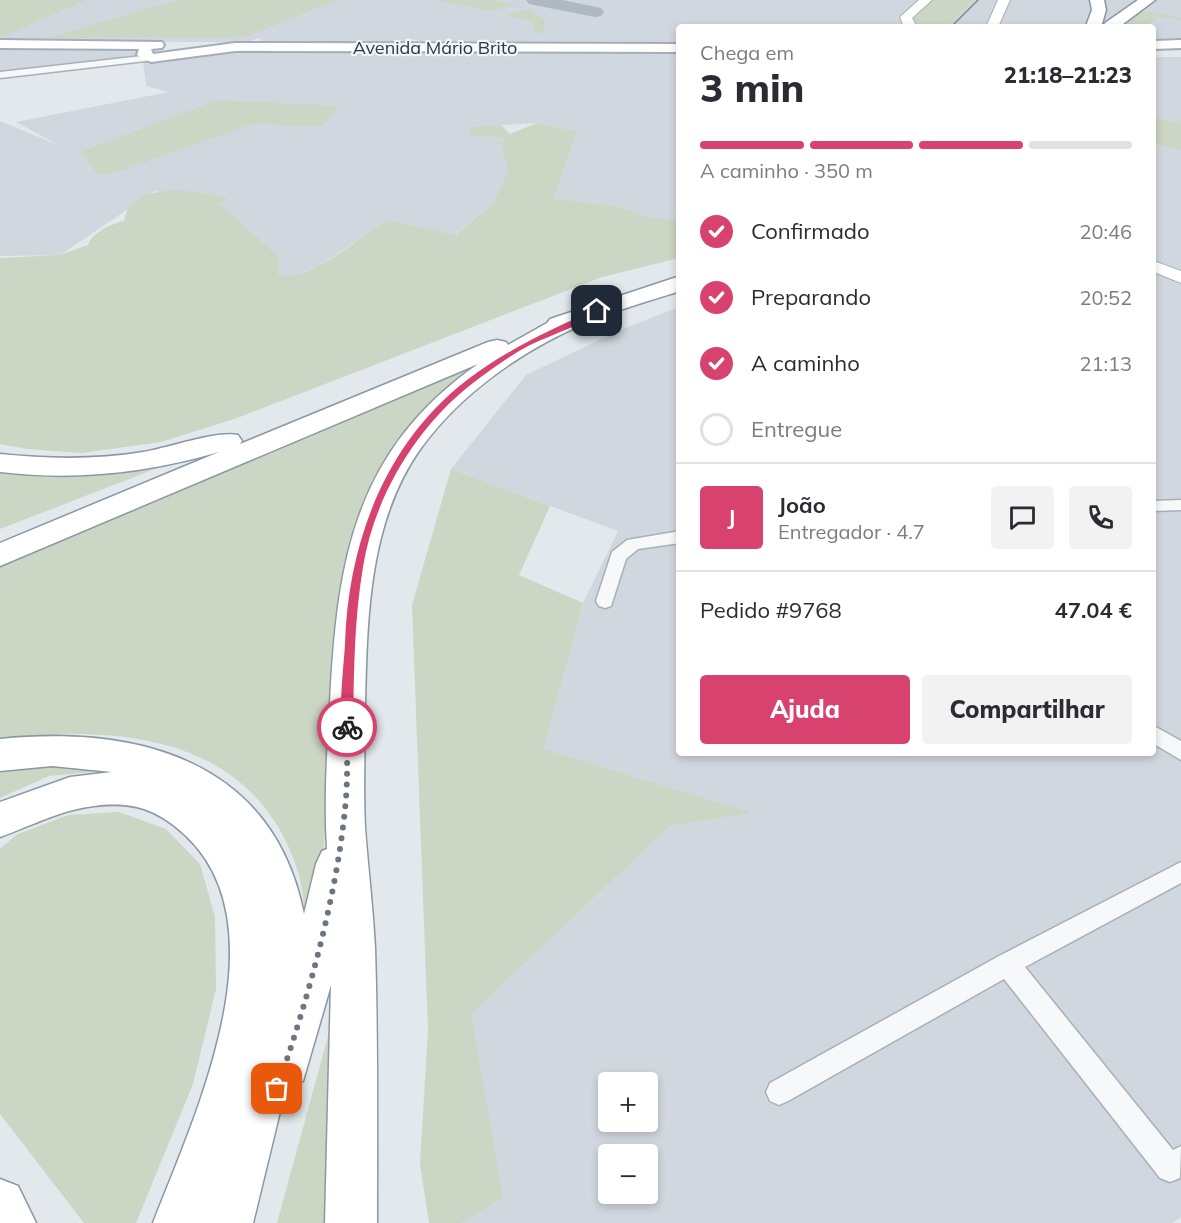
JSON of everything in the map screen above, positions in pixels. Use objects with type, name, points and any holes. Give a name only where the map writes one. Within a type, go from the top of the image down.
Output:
[{"type":"highway","points":[[1095,24],[1099,10],[1096,0]]},
{"type":"highway","points":[[1112,24],[1138,0]]},
{"type":"highway","points":[[1113,24],[1148,0]]},
{"type":"highway","points":[[1097,24],[1120,2]]},
{"type":"highway","points":[[1111,24],[1120,2]]},
{"type":"highway","points":[[0,539],[542,318],[676,273]]},
{"type":"highway","points":[[0,555],[468,358],[676,284]]},
{"type":"highway","points":[[351,1223],[353,945],[345,809],[350,648],[355,587],[369,525],[384,487],[414,438],[453,395],[509,355],[579,317]]},
{"type":"highway","points":[[0,463],[55,469],[112,467],[162,459],[267,429]]},
{"type":"highway","points":[[0,755],[57,750],[114,756],[159,766],[209,789],[243,819],[262,847],[274,879],[283,914],[286,951],[276,1020],[228,1223]]},
{"type":"highway","points":[[0,820],[32,805],[66,794],[100,788],[130,788],[156,794],[182,808],[207,830],[228,856],[241,887],[250,921],[252,957],[246,1014],[232,1073],[179,1223]]},
{"type":"highway","points":[[228,1223],[290,1052],[313,972],[333,883],[345,809]]},
{"type":"highway","points":[[0,1204],[10,1223]]},
{"type":"main road","points":[[908,24],[906,17],[926,0]]},
{"type":"main road","points":[[993,24],[1004,0]]},
{"type":"main road","points":[[1156,45],[1181,44]]},
{"type":"main road","points":[[0,45],[139,47],[146,54]]},
{"type":"main road","points":[[0,45],[146,54]]},
{"type":"main road","name":"Avenida Mário Brito","points":[[146,54],[235,46],[676,47]]},
{"type":"main road","points":[[1156,54],[1181,54]]},
{"type":"main road","points":[[1156,267],[1181,278]]},
{"type":"street","points":[[0,75],[94,69],[146,54]]},
{"type":"street","points":[[1156,506],[1181,505]]},
{"type":"street","points":[[605,601],[618,556],[633,544],[676,538]]},
{"type":"street","points":[[1156,735],[1181,751]]},
{"type":"street","points":[[779,1092],[1007,964],[1181,872]]},
{"type":"street","points":[[1007,964],[1170,1168],[1181,1160]]},
{"type":"shaded area","points":[[0,0],[1181,0],[1181,40],[1156,41],[1156,24],[676,24],[676,43],[421,41],[410,39],[408,40],[411,42],[265,42],[258,38],[249,42],[0,42]]},
{"type":"shaded area","points":[[0,48],[130,48],[142,50],[139,55],[115,62],[0,74]]},
{"type":"shaded area","points":[[676,48],[676,221],[651,217],[615,206],[554,198],[577,131],[537,123],[471,127],[504,137],[502,148],[508,171],[492,205],[454,235],[388,220],[319,266],[289,278],[278,275],[280,258],[218,203],[155,191],[60,255],[0,256],[0,121],[58,145],[16,122],[169,92],[146,86],[143,62],[244,50]]},
{"type":"shaded area","points":[[1156,57],[1181,57],[1181,123],[1156,117]]},
{"type":"shaded area","points":[[1156,144],[1181,150],[1181,1217],[1172,1223],[461,1223],[503,1198],[470,1015],[670,826],[751,813],[544,749],[583,603],[618,531],[451,469],[526,375],[618,331],[676,308],[676,756],[1156,756]]},
{"type":"green space","points":[[0,0],[86,0],[4,36],[0,35]]},
{"type":"green space","points":[[178,0],[337,0],[245,37],[47,38]]},
{"type":"green space","points":[[437,0],[493,0],[518,5],[489,11]]},
{"type":"green space","points":[[931,0],[975,0],[950,24],[906,24]]},
{"type":"green space","points":[[528,9],[544,19],[545,24],[542,31],[551,35],[535,32],[534,23],[507,15]]},
{"type":"green space","points":[[1140,10],[1181,18],[1181,20],[1154,16],[1152,17],[1158,19],[1148,24],[1122,24]]},
{"type":"green space","points":[[218,100],[335,106],[337,109],[325,124],[298,127],[252,124],[117,172],[98,175],[81,152],[93,147]]},
{"type":"green space","points":[[1156,117],[1181,123],[1181,150],[1156,144]]},
{"type":"green space","points":[[537,123],[577,131],[554,198],[615,206],[651,217],[676,221],[676,259],[602,277],[237,418],[161,442],[81,453],[27,449],[0,444],[0,258],[60,255],[88,245],[98,232],[124,221],[129,208],[139,199],[152,193],[184,191],[228,199],[219,203],[280,258],[278,275],[291,276],[319,266],[335,257],[388,220],[455,235],[492,205],[508,171],[502,148],[504,137],[470,136],[471,127],[501,125],[510,134]]},
{"type":"green space","points":[[481,362],[383,468],[364,503],[350,543],[341,583],[335,640],[323,857],[306,942],[300,878],[282,833],[262,804],[238,781],[210,762],[179,749],[146,740],[110,736],[46,735],[0,741],[0,565]]},
{"type":"green space","points":[[168,464],[0,529],[0,467]]},
{"type":"green space","points":[[451,469],[550,506],[519,575],[583,603],[544,749],[752,813],[670,826],[471,1014],[503,1198],[461,1223],[429,1223],[420,1164],[428,1030],[412,605]]},
{"type":"green space","points":[[66,764],[105,771],[49,776],[0,798],[0,769]]},
{"type":"green space","points":[[119,812],[166,829],[200,864],[215,917],[216,989],[193,1084],[136,1223],[84,1223],[0,1114],[0,849],[16,835],[68,815]]},
{"type":"green space","points":[[336,1007],[325,1223],[277,1223]]},
{"type":"taxiway","points":[[535,0],[595,12]]},
{"type":"tram line","points":[[954,24],[978,0]]},
{"type":"way so far","points":[[277,1089],[313,972],[333,883],[345,809],[347,727]]},
{"type":"route","points":[[347,727],[350,632],[358,566],[376,505],[403,454],[426,423],[453,395],[484,370],[553,330],[597,311]]}]
